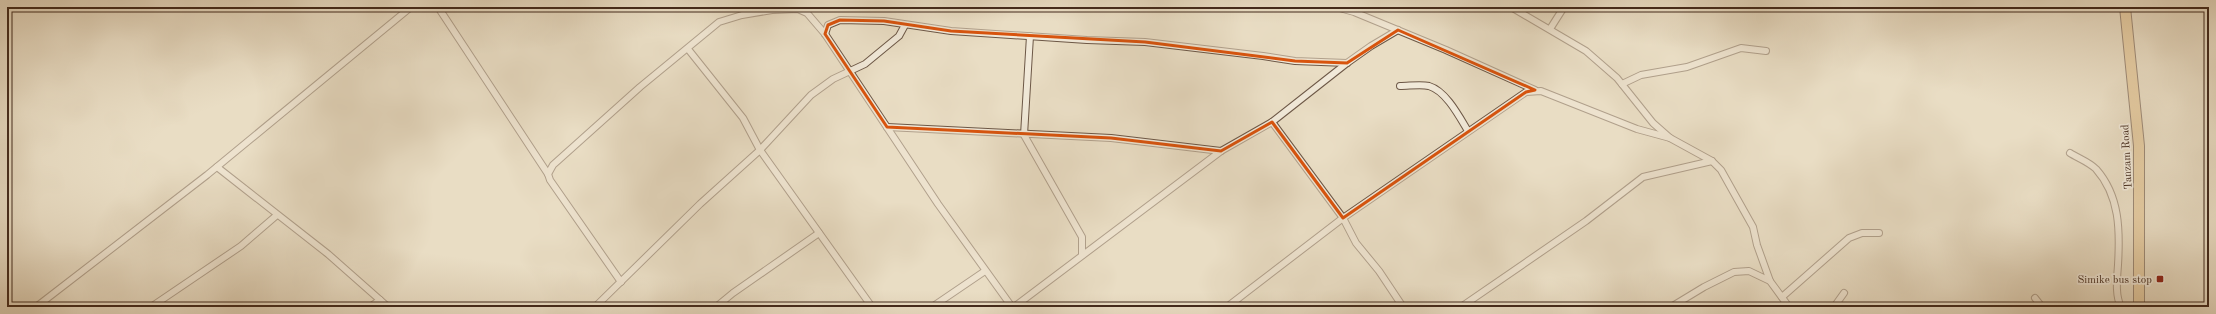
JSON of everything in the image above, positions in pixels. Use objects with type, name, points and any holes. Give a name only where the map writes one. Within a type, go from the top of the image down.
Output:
[{"type":"highway","name":"Tanzam Road","points":[[2125,7],[2139,146],[2139,307]]},
{"type":"street","points":[[36,307],[217,167],[411,7]]},
{"type":"street","points":[[438,7],[621,282]]},
{"type":"street","points":[[1336,7],[1354,12],[1398,30],[1535,90],[1541,91],[1636,130],[1670,138]]},
{"type":"street","points":[[1511,7],[1586,51],[1622,84],[1653,123],[1670,138],[1712,161],[1728,180],[1753,227],[1770,281],[1789,307]]},
{"type":"street","points":[[1550,29],[1564,7]]},
{"type":"street","points":[[548,174],[553,165],[565,152],[718,22],[742,15],[772,10],[798,10],[807,13],[825,34],[985,271],[1013,307],[1221,151],[1272,122],[1347,63],[1371,46],[1398,30]]},
{"type":"street","points":[[825,34],[828,25],[840,20],[884,21],[951,31],[1087,40],[1145,42],[1263,56],[1295,62],[1347,63]]},
{"type":"street","points":[[594,307],[700,204],[760,150],[812,95],[848,70],[865,64],[890,45],[899,36],[905,25]]},
{"type":"street","points":[[1030,36],[1024,135],[1082,237],[1082,255]]},
{"type":"street","points":[[1622,84],[1641,75],[1687,67],[1742,48],[1766,51]]},
{"type":"street","points":[[688,49],[743,118],[760,150],[872,307]]},
{"type":"street","points":[[1400,86],[1428,86],[1436,89],[1442,94],[1468,131]]},
{"type":"street","points":[[1227,307],[1343,218],[1526,92],[1535,90]]},
{"type":"street","points":[[1272,122],[1343,218],[1356,243],[1379,271],[1403,307]]},
{"type":"street","points":[[887,127],[971,130],[1024,135],[1111,138],[1221,151]]},
{"type":"street","points":[[2070,153],[2095,169],[2108,188],[2117,210],[2119,239],[2117,281],[2118,301],[2121,307]]},
{"type":"street","points":[[1461,307],[1586,221],[1643,177],[1712,161]]},
{"type":"street","points":[[217,167],[328,254],[388,307]]},
{"type":"street","points":[[151,307],[240,246],[277,215]]},
{"type":"street","points":[[1782,297],[1849,238],[1862,233],[1879,233]]},
{"type":"street","points":[[716,307],[733,293],[819,234]]},
{"type":"street","points":[[932,307],[985,271]]},
{"type":"street","points":[[1671,307],[1704,287],[1734,272],[1749,271],[1770,281]]},
{"type":"street","points":[[1834,307],[1844,293]]},
{"type":"street","points":[[2035,298],[2042,307]]},
{"type":"street","points":[[370,307],[380,300]]},
{"type":"highlighted area","points":[[840,20],[884,21],[951,31],[1145,42],[1295,61],[1347,63],[1398,30],[1535,90],[1526,92],[1343,218],[1272,122],[1221,151],[1111,138],[887,127],[825,34],[828,25]]},
{"type":"place","name":"Simike bus stop","points":[[2160,279]]}]
